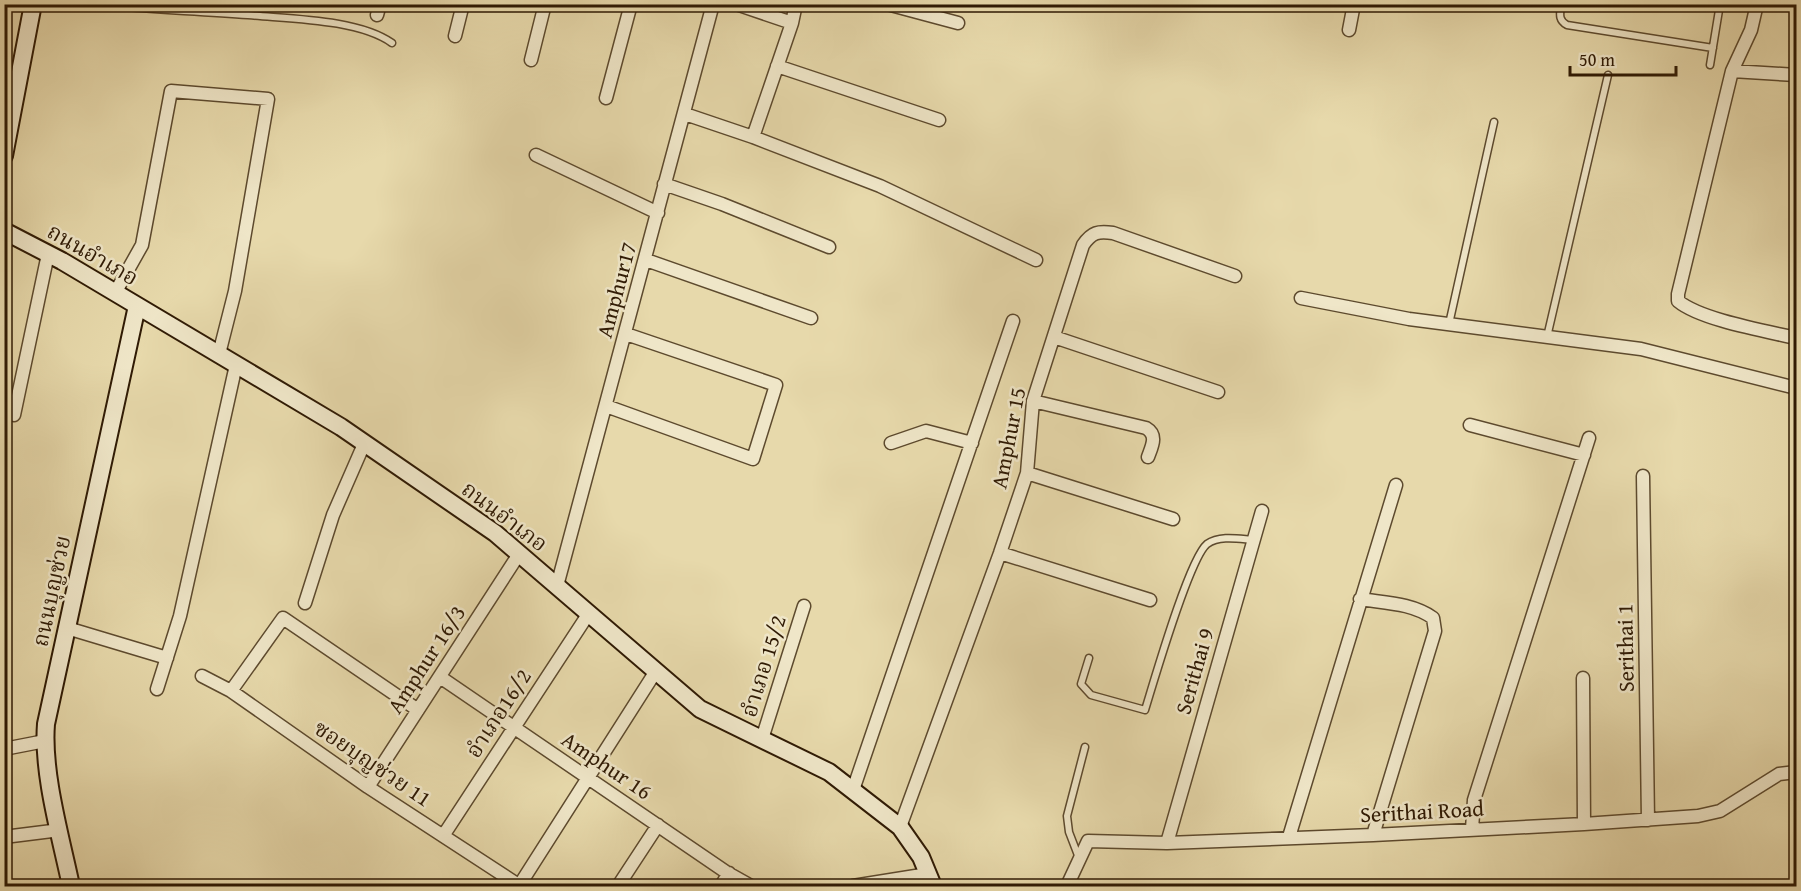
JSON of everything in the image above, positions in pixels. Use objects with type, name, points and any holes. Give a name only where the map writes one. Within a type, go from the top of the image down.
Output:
[{"type":"street","points":[[4,156],[33,4]]},
{"type":"street","points":[[455,36],[463,4]]},
{"type":"street","points":[[531,60],[545,4]]},
{"type":"street","points":[[606,98],[631,4]]},
{"type":"street","name":"Amphur17","points":[[557,586],[713,4]]},
{"type":"street","points":[[736,4],[792,23]]},
{"type":"street","points":[[753,137],[792,23],[796,4]]},
{"type":"street","points":[[887,4],[958,23]]},
{"type":"street","points":[[1349,30],[1354,4]]},
{"type":"street","points":[[1756,4],[1751,30],[1732,71],[1677,294],[1678,301],[1686,308],[1740,325],[1797,338]]},
{"type":"street","points":[[777,66],[939,120]]},
{"type":"street","points":[[1732,71],[1797,75]]},
{"type":"street","points":[[115,292],[142,245],[171,91],[268,99],[235,291],[219,354]]},
{"type":"street","points":[[685,114],[753,137],[880,186],[1036,260]]},
{"type":"street","points":[[537,155],[658,213]]},
{"type":"street","points":[[664,184],[722,204],[829,247]]},
{"type":"street","name":"ถนนอำเภอ","points":[[4,231],[115,292],[341,427],[495,533],[700,709],[829,772],[900,827],[921,857],[930,880]]},
{"type":"street","name":"Amphur 15","points":[[900,827],[1027,473],[1033,401],[1083,245],[1090,235],[1099,231],[1113,233],[1235,276]]},
{"type":"street","points":[[14,415],[48,254]]},
{"type":"street","points":[[646,260],[811,318]]},
{"type":"street","points":[[1301,298],[1409,319],[1641,350],[1797,388]]},
{"type":"street","name":"ถนนบุญช่วย","points":[[71,886],[48,773],[46,724],[137,306]]},
{"type":"street","points":[[853,790],[1013,321]]},
{"type":"street","points":[[606,406],[753,459],[776,385],[626,334]]},
{"type":"street","points":[[1054,337],[1218,392]]},
{"type":"street","points":[[157,689],[180,616],[236,365]]},
{"type":"street","points":[[1033,401],[1146,428],[1152,431],[1154,436],[1148,457]]},
{"type":"street","points":[[1470,425],[1584,455]]},
{"type":"street","points":[[891,443],[926,431],[972,443]]},
{"type":"street","points":[[1472,829],[1474,800],[1589,438]]},
{"type":"street","points":[[304,603],[333,515],[364,444]]},
{"type":"street","points":[[1027,473],[1173,519]]},
{"type":"street","name":"Serithai 1","points":[[1643,476],[1648,820]]},
{"type":"street","points":[[1289,837],[1396,485]]},
{"type":"street","name":"Serithai 9","points":[[1167,843],[1262,511]]},
{"type":"street","points":[[1000,552],[1150,600]]},
{"type":"street","name":"Amphur 16/3","points":[[368,787],[519,554]]},
{"type":"street","points":[[1360,599],[1422,610],[1432,618],[1435,631],[1373,835]]},
{"type":"street","name":"อำเภอ 15/2","points":[[762,739],[804,606]]},
{"type":"street","name":"อำเภอ16/2","points":[[443,836],[589,613]]},
{"type":"street","points":[[231,691],[283,618],[418,710]]},
{"type":"street","points":[[67,628],[167,658]]},
{"type":"street","points":[[520,886],[656,671]]},
{"type":"street","name":"ซอยบุญช่วย 11","points":[[202,676],[231,691],[368,787],[520,886]]},
{"type":"street","name":"Amphur 16","points":[[440,677],[751,886]]},
{"type":"street","points":[[1583,678],[1584,824]]},
{"type":"street","points":[[4,749],[45,741]]},
{"type":"street","name":"Serithai Road","points":[[1067,886],[1088,841],[1167,843],[1373,835],[1698,816],[1720,811],[1779,774],[1797,772]]},
{"type":"street","points":[[618,886],[658,825]]},
{"type":"street","points":[[4,837],[60,830]]},
{"type":"street","points":[[721,886],[729,873]]},
{"type":"street","points":[[854,886],[930,880]]},
{"type":"lane","points":[[87,4],[296,19],[368,30],[392,43]]},
{"type":"lane","points":[[1561,4],[1559,18],[1567,25],[1713,48]]},
{"type":"lane","points":[[1710,65],[1719,5]]},
{"type":"lane","points":[[1547,338],[1608,75]]},
{"type":"lane","points":[[1448,324],[1494,122]]},
{"type":"lane","points":[[1089,658],[1081,684],[1091,695],[1145,710],[1191,570],[1207,544],[1223,538],[1253,540]]},
{"type":"lane","points":[[1079,859],[1069,832],[1067,816],[1085,747]]}]
